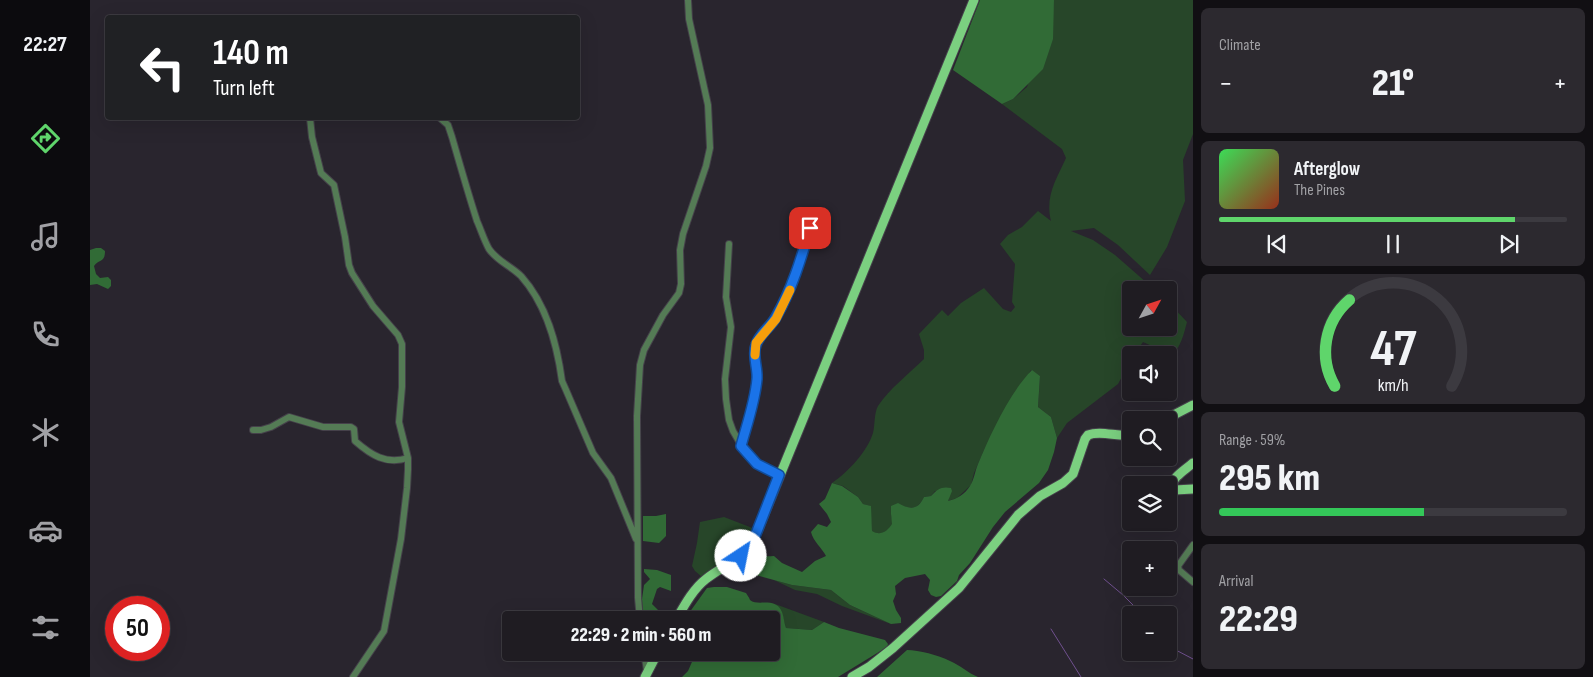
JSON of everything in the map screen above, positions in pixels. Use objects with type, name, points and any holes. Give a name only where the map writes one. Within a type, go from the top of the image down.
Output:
[{"type":"main road","points":[[682,611],[705,580],[741,556],[752,544],[974,0]]},
{"type":"main road","points":[[1177,413],[1193,405]]},
{"type":"main road","points":[[852,677],[869,667],[900,643],[959,588],[1028,505],[1068,479],[1075,471],[1088,435],[1122,436]]},
{"type":"main road","points":[[1193,463],[1171,483],[1175,490],[1193,489]]},
{"type":"main road","points":[[646,674],[653,661]]},
{"type":"street","points":[[639,611],[637,416],[640,365],[644,350],[663,315],[679,293],[681,284],[680,250],[683,234],[706,166],[710,148],[708,105],[689,20],[688,0]]},
{"type":"street","points":[[310,120],[312,137],[321,173],[334,185],[352,273],[373,306],[398,334],[402,344],[402,387],[399,422],[408,458],[407,488],[401,539],[384,631],[353,677]]},
{"type":"street","points":[[442,120],[448,125],[484,239],[492,254],[520,276],[540,304],[549,325],[558,357],[562,381],[593,453],[612,478],[638,542]]},
{"type":"street","points":[[741,446],[751,412],[757,378],[756,343],[776,319],[792,286],[810,228]]},
{"type":"street","points":[[728,244],[726,298],[731,327],[725,379],[726,399],[733,431],[741,446],[757,464],[779,475]]},
{"type":"street","points":[[254,430],[271,427],[289,416],[323,427],[351,427],[354,429],[355,441],[372,455],[389,461],[400,461],[408,458]]},
{"type":"street","points":[[1193,546],[1178,566],[1179,570],[1193,582]]},
{"type":"street","points":[[645,661],[646,674]]},
{"type":"green space","points":[[980,0],[1054,0],[1053,39],[1043,69],[1013,99],[1002,104],[953,70]]},
{"type":"green space","points":[[1054,0],[1193,0],[1193,134],[1183,160],[1185,201],[1167,247],[1150,275],[1118,245],[1094,228],[1071,231],[1093,240],[1115,255],[1145,281],[1122,281],[1122,336],[1178,336],[1178,312],[1187,322],[1180,344],[1177,349],[1177,346],[1152,346],[1143,342],[1140,346],[1122,346],[1122,377],[1118,384],[1067,423],[1057,438],[1051,417],[1038,407],[1040,376],[1031,370],[985,448],[971,485],[957,498],[948,501],[949,497],[935,491],[931,496],[924,497],[916,507],[910,508],[898,504],[891,515],[893,524],[884,533],[872,532],[870,506],[863,504],[858,497],[843,486],[832,483],[862,454],[873,433],[878,406],[894,387],[924,359],[924,350],[919,334],[942,310],[948,316],[961,303],[984,288],[1003,309],[1011,312],[1015,307],[1012,302],[1015,264],[1000,244],[1008,235],[1022,227],[1038,211],[1051,221],[1050,196],[1066,158],[1062,149],[1002,104],[1013,99],[1027,87],[1053,10]]},
{"type":"green space","points":[[101,248],[105,251],[103,259],[94,266],[96,274],[100,278],[108,277],[111,280],[111,286],[108,289],[97,284],[90,285],[90,250]]},
{"type":"green space","points":[[1032,370],[1040,376],[1038,407],[1051,417],[1057,438],[1048,470],[1039,483],[1005,512],[970,563],[959,575],[957,581],[941,596],[931,595],[928,590],[930,580],[925,574],[905,578],[895,586],[896,594],[893,601],[901,618],[901,623],[891,624],[850,605],[831,590],[792,585],[741,571],[754,558],[774,556],[782,563],[802,572],[815,561],[826,556],[811,532],[818,524],[827,527],[831,522],[819,504],[825,499],[832,483],[842,486],[858,497],[863,504],[871,506],[872,531],[878,533],[886,531],[892,524],[891,506],[898,503],[913,508],[924,497],[931,496],[938,490],[948,487],[952,491],[948,501],[961,496],[971,484],[988,440],[1001,414],[1016,390]]},
{"type":"green space","points":[[666,514],[666,536],[659,543],[643,541],[643,516]]},
{"type":"green space","points":[[724,517],[755,529],[744,551],[702,577],[692,566],[700,522]]},
{"type":"green space","points":[[644,569],[657,570],[671,575],[671,591],[660,587],[657,589],[652,604],[659,611],[643,611],[644,585],[650,579],[644,572]]},
{"type":"green space","points":[[774,580],[792,585],[831,590],[850,605],[891,624],[842,606],[817,594],[795,590]]},
{"type":"green space","points":[[727,587],[746,593],[753,602],[775,604],[782,612],[786,628],[812,630],[824,622],[839,628],[885,640],[888,644],[887,647],[838,677],[682,677],[688,671],[692,661],[780,661],[780,611],[690,611],[707,588]]},
{"type":"green space","points":[[775,604],[824,622],[812,630],[786,628],[781,611]]},
{"type":"green space","points":[[907,650],[940,657],[978,677],[877,677]]},
{"type":"waterway","points":[[1104,579],[1134,606]]},
{"type":"waterway","points":[[1051,629],[1081,677]]},
{"type":"waterway","points":[[1177,651],[1193,659]]},
{"type":"slow traffic","points":[[755,355],[756,343],[776,319],[790,290]]},
{"type":"route","points":[[741,556],[752,544],[779,475],[757,464],[741,446],[751,412],[757,378],[756,343],[776,319],[792,286],[810,228]]}]
